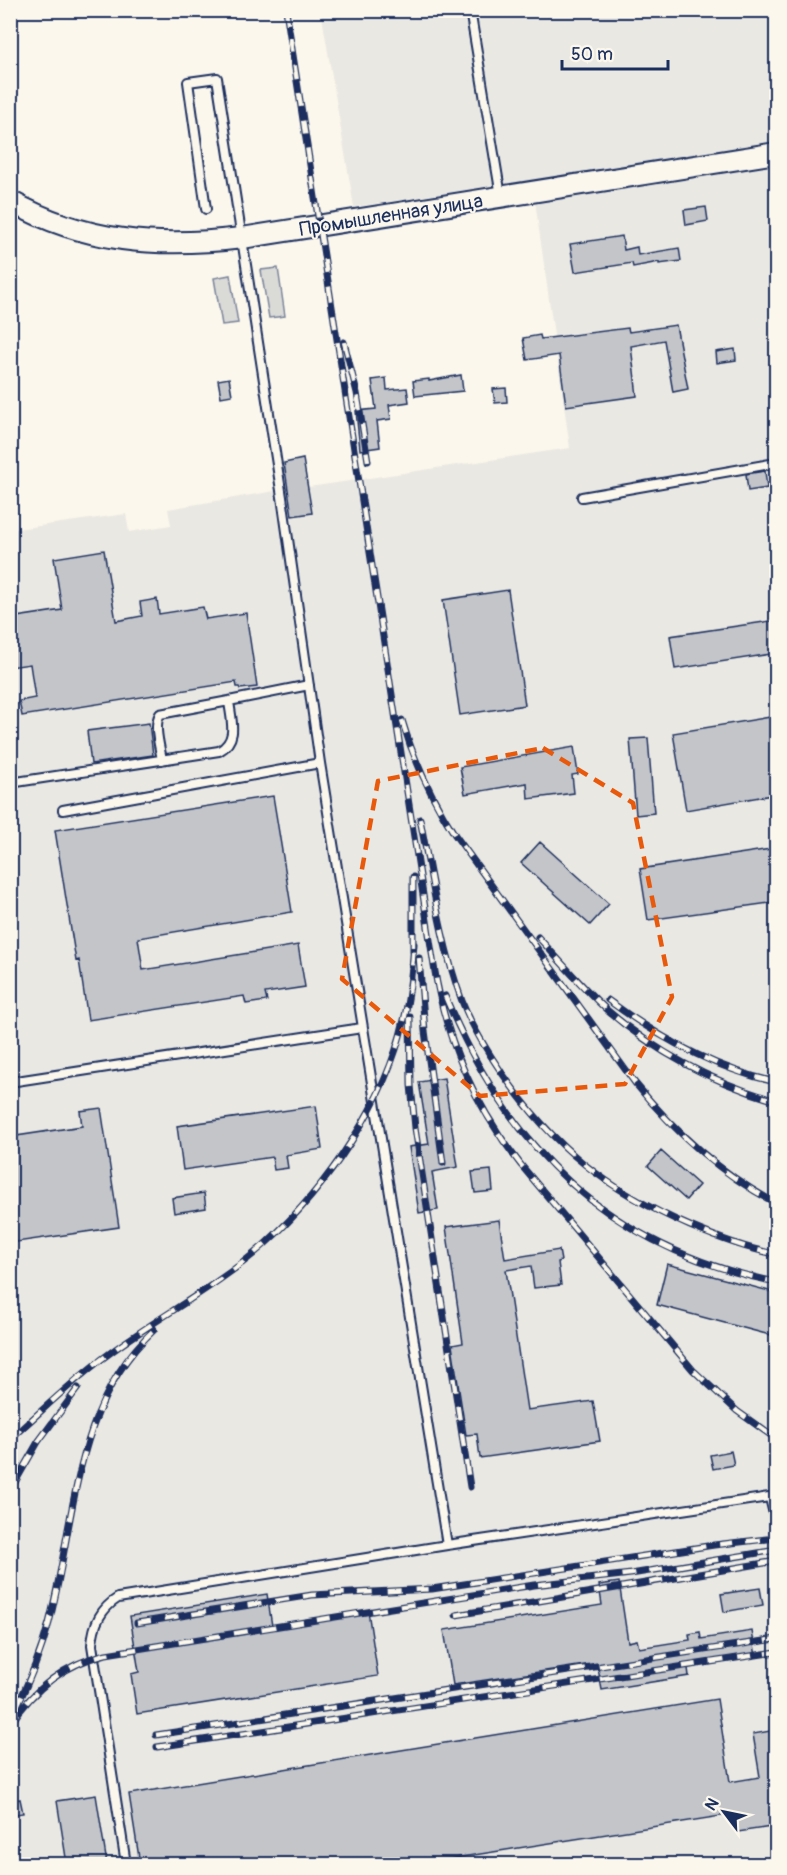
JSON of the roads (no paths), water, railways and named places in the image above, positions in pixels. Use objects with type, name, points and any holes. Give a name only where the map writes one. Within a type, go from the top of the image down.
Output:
[{"type":"street","name":"Промышленная улица","points":[[10,201],[69,227],[123,240],[185,243],[242,238],[777,153]]},
{"type":"lane","points":[[470,10],[501,197]]},
{"type":"lane","points":[[206,209],[188,82],[217,78],[320,763],[447,1545]]},
{"type":"lane","points":[[582,497],[777,463]]},
{"type":"lane","points":[[162,760],[157,727],[157,718],[160,714],[309,686]]},
{"type":"lane","points":[[10,783],[219,751],[227,746],[232,737],[229,701]]},
{"type":"lane","points":[[63,810],[320,763]]},
{"type":"lane","points":[[10,1082],[362,1028]]},
{"type":"lane","points":[[126,1864],[92,1645],[94,1626],[103,1609],[111,1602],[124,1596],[773,1497],[777,1522]]},
{"type":"railway","points":[[286,10],[434,966],[439,994],[454,1046],[489,1119],[521,1165],[693,1370],[737,1411],[776,1439]]},
{"type":"railway","points":[[344,342],[357,393],[368,461]]},
{"type":"railway","points":[[402,720],[424,779],[455,835],[635,1083],[682,1135],[717,1165],[776,1203]]},
{"type":"railway","points":[[420,819],[443,934],[462,1001],[485,1047],[522,1100],[562,1145],[608,1182],[660,1212],[690,1226],[743,1246],[776,1254]]},
{"type":"railway","points":[[413,877],[413,951]]},
{"type":"railway","points":[[538,937],[608,1011],[646,1040],[709,1076],[776,1101]]},
{"type":"railway","points":[[10,1439],[97,1363],[247,1259],[288,1222],[310,1197],[351,1142],[383,1082],[404,1020],[414,944]]},
{"type":"railway","points":[[419,958],[425,1031],[443,1163]]},
{"type":"railway","points":[[445,996],[471,1051],[500,1101],[534,1145],[572,1184],[615,1218],[663,1245],[717,1267],[776,1282]]},
{"type":"railway","points":[[608,1000],[647,1027],[688,1050],[731,1069],[776,1082]]},
{"type":"railway","points":[[410,1017],[411,1085],[415,1128],[470,1487]]},
{"type":"railway","points":[[16,1708],[35,1666],[49,1623],[72,1506],[92,1429],[107,1393],[127,1360],[154,1330]]},
{"type":"railway","points":[[10,1491],[38,1442],[78,1388]]},
{"type":"railway","points":[[137,1623],[312,1595],[432,1589],[714,1545],[776,1538]]},
{"type":"railway","points":[[10,1725],[29,1700],[51,1680],[77,1664],[106,1654],[534,1585],[631,1574],[776,1550]]},
{"type":"railway","points":[[456,1615],[776,1561]]},
{"type":"railway","points":[[156,1735],[776,1639]]},
{"type":"railway","points":[[157,1747],[776,1652]]},
{"type":"railway","points":[[10,1855],[15,1864]]}]
